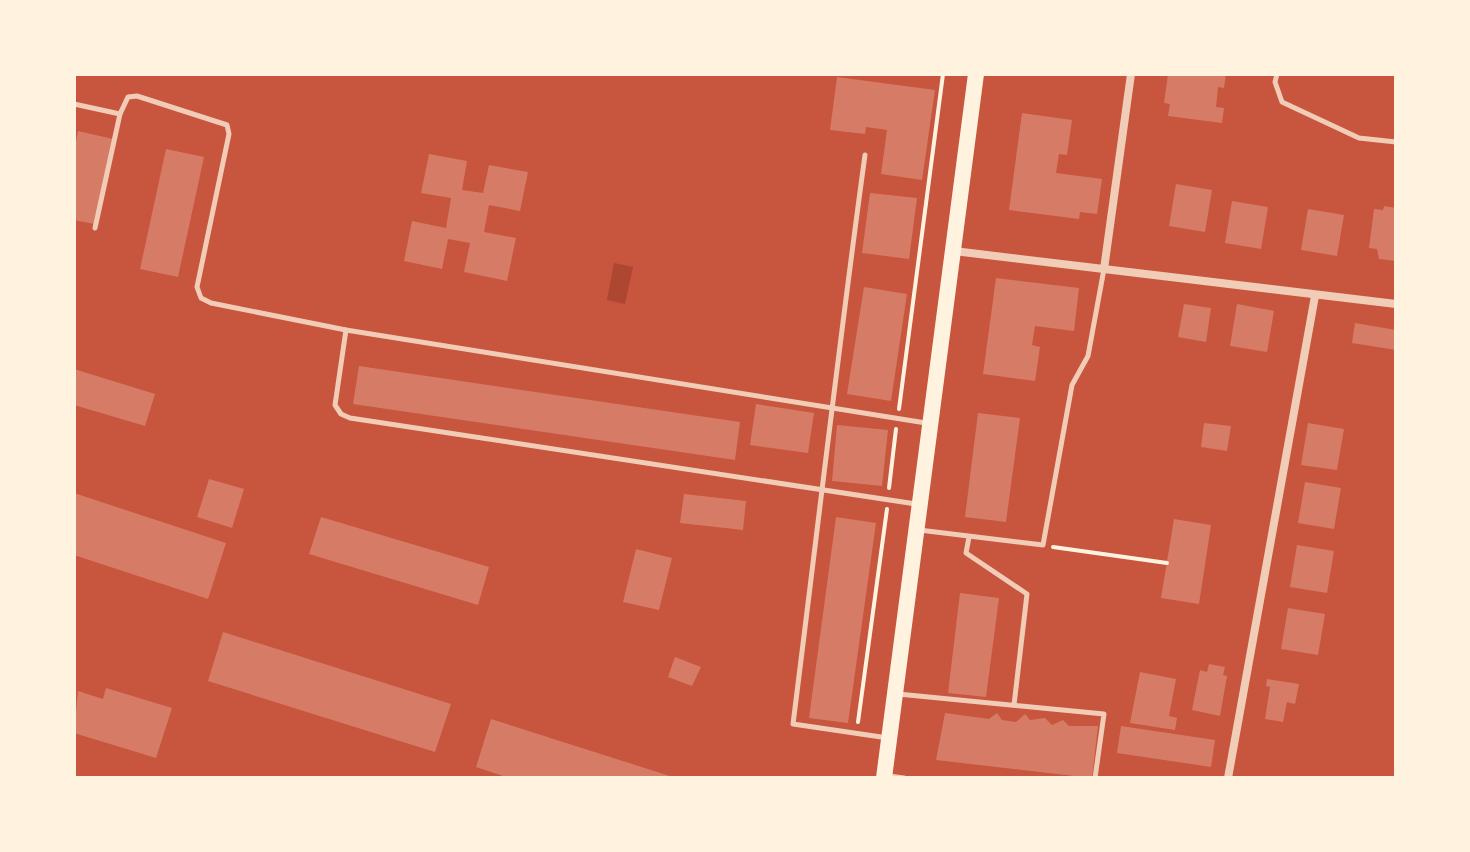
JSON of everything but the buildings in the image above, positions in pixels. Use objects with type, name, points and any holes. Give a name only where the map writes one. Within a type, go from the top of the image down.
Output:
[{"type":"main road","points":[[884,776],[976,74]]},
{"type":"street","points":[[1104,269],[1131,74]]},
{"type":"street","points":[[954,251],[1396,304]]},
{"type":"street","points":[[1228,778],[1315,296]]},
{"type":"lane","points":[[1277,74],[1275,82],[1282,102],[1290,107],[1359,138],[1396,142]]},
{"type":"lane","points":[[95,228],[120,114],[128,97],[137,96],[227,125],[229,134],[197,287],[201,298],[346,330],[930,424]]},
{"type":"lane","points":[[74,104],[120,114]]},
{"type":"lane","points":[[865,155],[830,408],[823,489],[793,724],[889,738]]},
{"type":"lane","points":[[918,530],[1043,545],[1072,385],[1088,356],[1104,269]]},
{"type":"lane","points":[[346,330],[335,405],[341,414],[350,418],[921,505]]},
{"type":"lane","points":[[969,537],[966,553],[1027,594],[1014,705]]},
{"type":"lane","points":[[897,694],[1104,714],[1095,778]]},
{"type":"lane","points":[[884,776],[904,778]]},
{"type":"path","points":[[857,732],[943,74]]},
{"type":"path","points":[[1043,545],[1167,563]]},
{"type":"shaded area","points":[[614,263],[633,267],[625,304],[607,300]]}]
